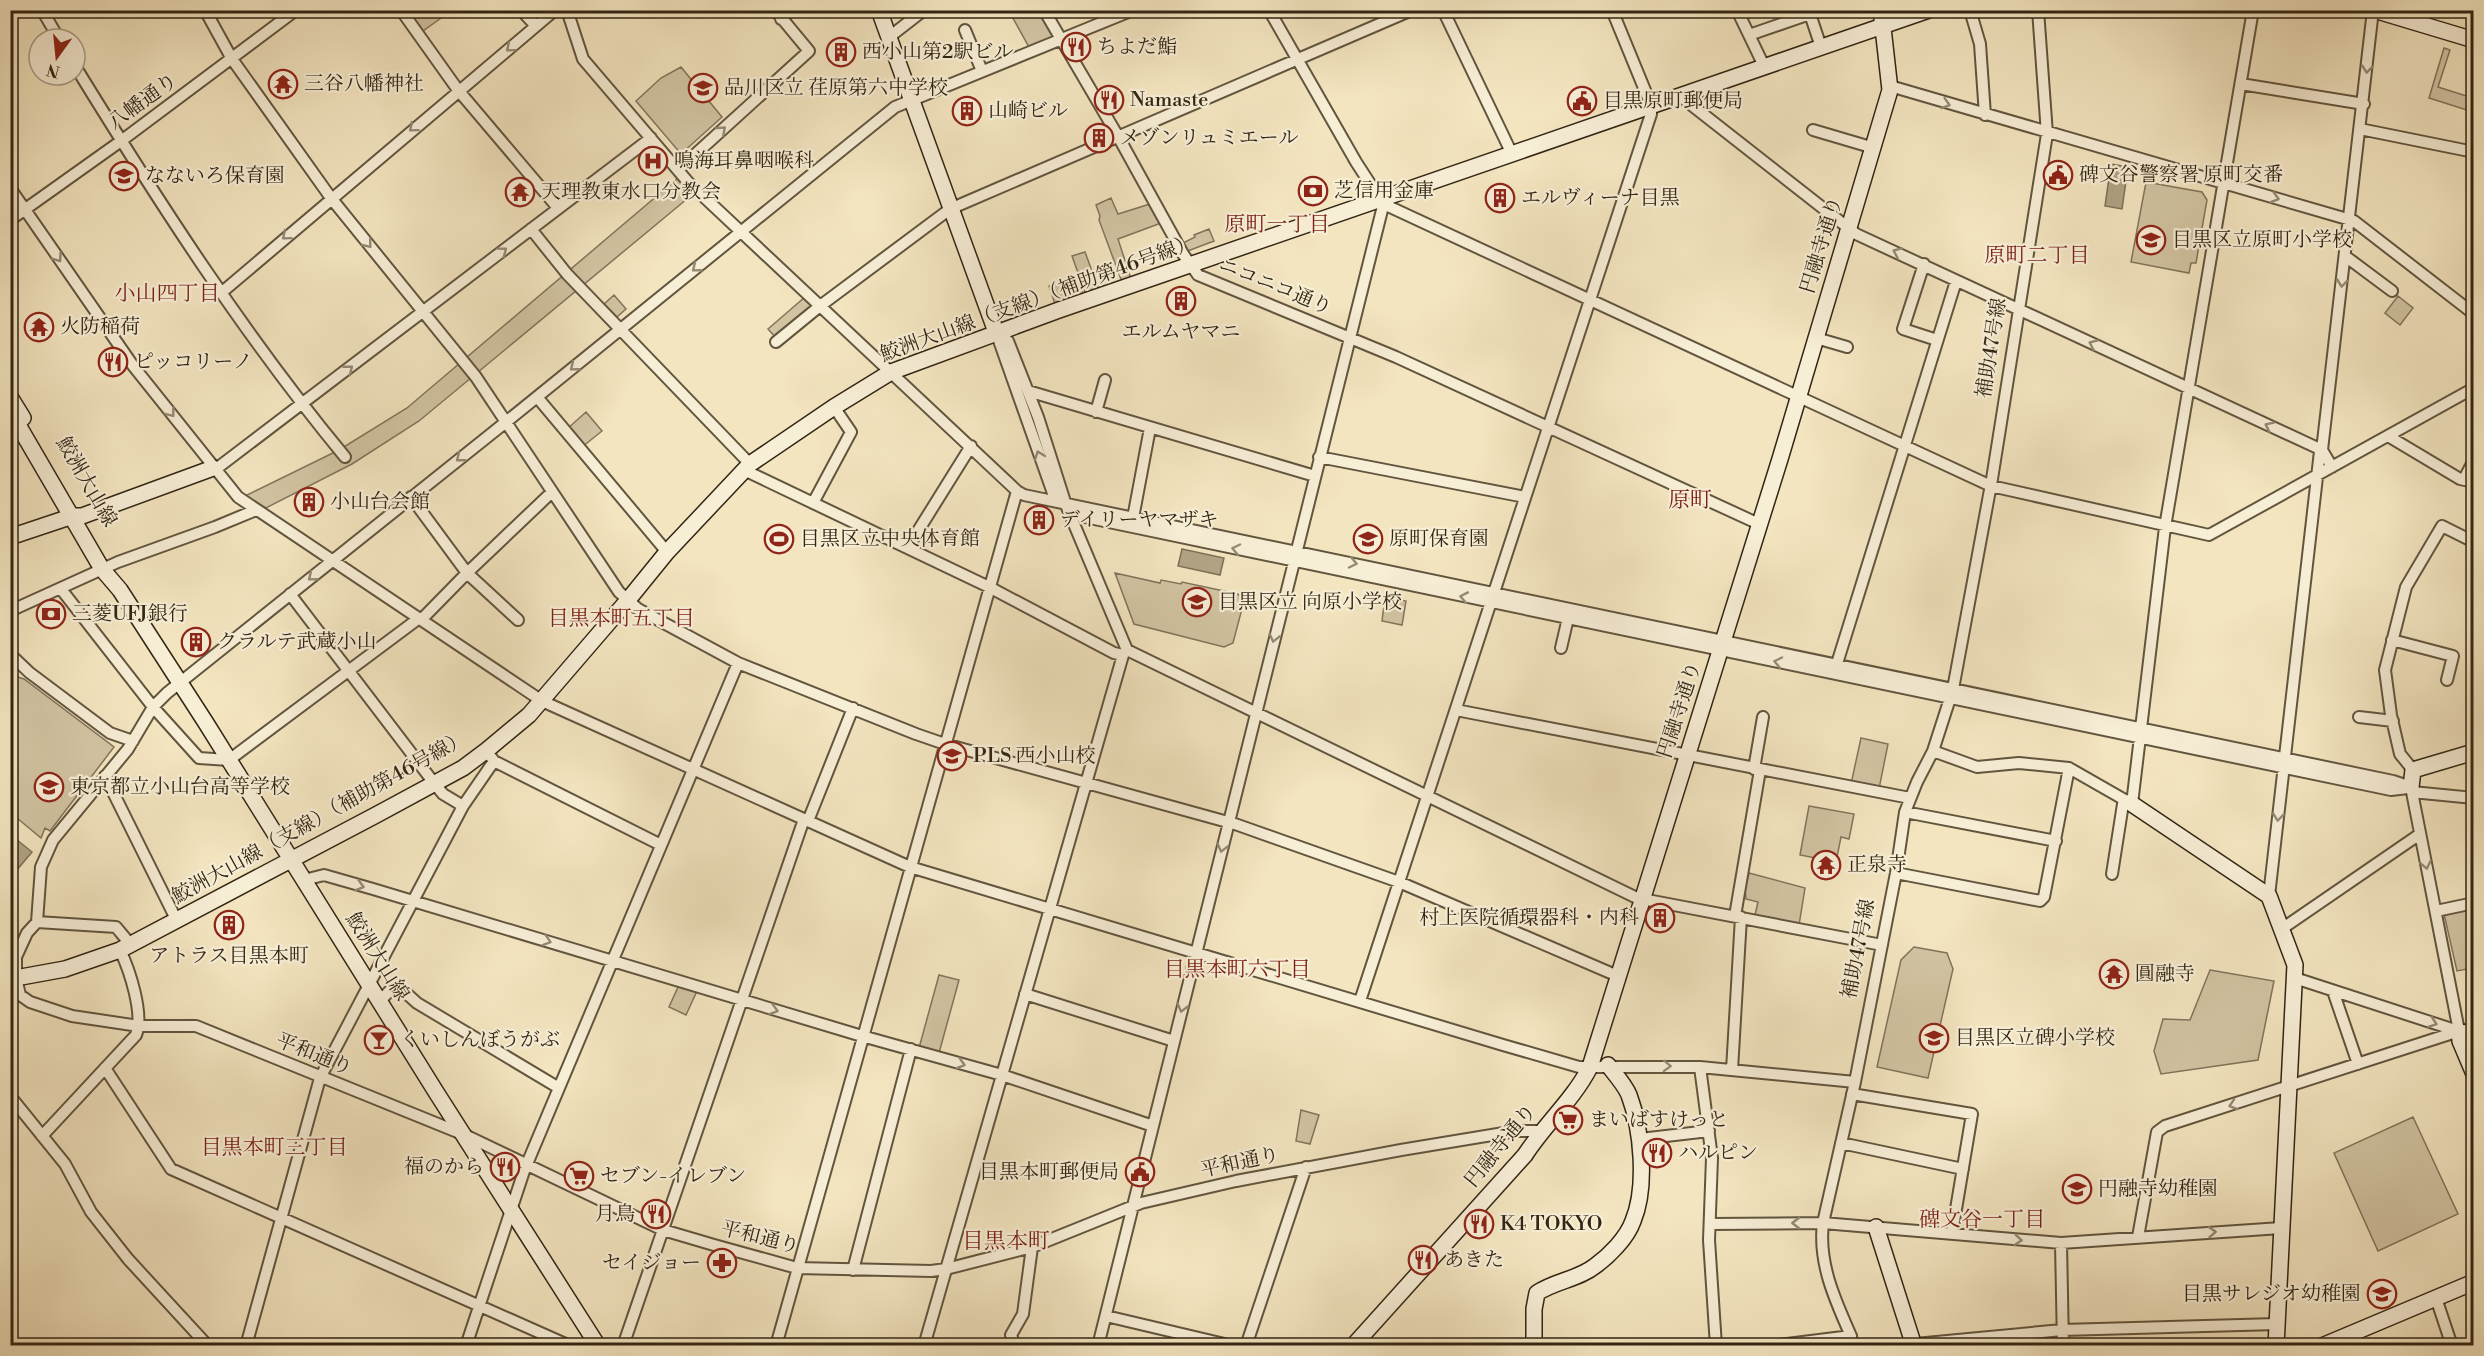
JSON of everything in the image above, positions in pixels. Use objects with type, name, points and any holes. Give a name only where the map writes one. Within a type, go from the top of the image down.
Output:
[{"type":"street","points":[[42,10],[52,27]]},
{"type":"street","points":[[205,10],[232,59],[331,198],[476,377],[619,592],[638,609],[738,663],[945,744],[1229,822],[1399,882],[1620,977]]},
{"type":"street","name":"八幡通り","points":[[10,220],[121,141],[296,10]]},
{"type":"street","points":[[401,10],[458,90],[558,208]]},
{"type":"street","points":[[521,10],[536,26]]},
{"type":"street","points":[[221,294],[458,90],[555,10]]},
{"type":"street","points":[[567,10],[583,59],[695,189],[1017,491],[1024,495],[1294,556],[1835,670],[2284,763],[2393,781],[2411,790],[2474,798]]},
{"type":"street","points":[[678,170],[809,51],[778,15],[791,10]]},
{"type":"street","points":[[879,10],[1054,496],[1080,516],[1094,520],[1294,556]]},
{"type":"street","points":[[888,38],[924,10]]},
{"type":"street","points":[[1044,10],[1119,138],[1189,265]]},
{"type":"street","points":[[14,979],[16,957],[27,933],[37,922],[42,867],[53,840],[134,741],[153,707],[185,677],[241,635],[895,107],[1133,10]]},
{"type":"street","points":[[1269,10],[1356,162],[1382,201],[1390,207],[1991,486],[2209,536],[2474,388]]},
{"type":"street","points":[[776,342],[820,306],[950,209],[1298,62],[1412,10]]},
{"type":"street","points":[[1443,10],[1512,154]]},
{"type":"street","points":[[1360,1001],[1651,114],[1651,105],[1612,10]]},
{"type":"street","points":[[1737,10],[1764,66]]},
{"type":"street","name":"円融寺通り","points":[[1353,1346],[1525,1155],[1540,1131],[1574,1094],[1590,1068],[1620,977],[1874,148],[1890,86],[1881,10]]},
{"type":"street","name":"鮫洲大山線（支線）（補助第46号線）","points":[[14,979],[64,969],[125,947],[434,783],[490,756],[542,701],[667,552],[747,467],[834,407],[891,372],[996,332],[1382,201],[1651,105],[1929,10]]},
{"type":"street","points":[[1970,10],[1980,44],[1985,115]]},
{"type":"street","name":"補助47号線","points":[[1852,1341],[1826,1276],[1823,1223],[1855,1082],[1896,873],[1905,813],[1933,751],[1952,694],[1991,486],[2047,134],[2038,10]]},
{"type":"street","points":[[2129,802],[2141,733],[2165,527],[2253,10]]},
{"type":"street","points":[[2276,1346],[2295,965],[2283,928],[2269,896],[2328,384],[2364,104],[2373,10],[2474,40]]},
{"type":"street","points":[[1749,34],[1810,14],[1821,47]]},
{"type":"street","points":[[965,30],[982,71]]},
{"type":"street","points":[[2241,84],[2364,104]]},
{"type":"street","points":[[87,86],[221,294],[302,405],[345,457]]},
{"type":"street","points":[[1890,86],[2047,134],[2350,220],[2474,314]]},
{"type":"street","points":[[1680,96],[1848,229],[2321,450],[2332,467]]},
{"type":"street","points":[[2360,129],[2474,152]]},
{"type":"street","points":[[1813,130],[1874,148]]},
{"type":"street","points":[[10,546],[77,518],[215,469],[651,138]]},
{"type":"street","points":[[10,188],[134,367],[238,497],[334,559],[419,620],[542,701],[910,867],[1579,1067],[1608,1065],[1700,1067],[1855,1082]]},
{"type":"street","points":[[1098,1346],[1382,201]]},
{"type":"street","points":[[531,229],[567,274],[696,408],[747,467],[813,504],[989,587],[1114,653],[1125,652],[1256,712],[1426,797],[1643,900],[1738,916],[1882,945]]},
{"type":"street","points":[[2345,256],[2392,291]]},
{"type":"street","points":[[1924,264],[1903,329],[1937,340]]},
{"type":"street","name":"ニコニコ通り","points":[[1189,265],[1198,274],[1350,337],[1549,426],[1759,524]]},
{"type":"street","points":[[1835,670],[1956,281]]},
{"type":"street","points":[[924,1346],[1125,652],[1066,505],[1028,391],[1008,341],[996,332]]},
{"type":"street","points":[[1816,338],[1847,347]]},
{"type":"street","points":[[1096,412],[1105,380]]},
{"type":"street","points":[[1028,391],[1315,476]]},
{"type":"street","name":"鮫洲大山線","points":[[10,397],[77,518]]},
{"type":"street","points":[[537,397],[667,552]]},
{"type":"street","points":[[813,504],[851,432],[834,407]]},
{"type":"street","points":[[696,408],[705,419]]},
{"type":"street","name":"鮫洲大山線","points":[[10,411],[120,590],[185,677],[229,760],[598,1346]]},
{"type":"street","points":[[1133,518],[1150,428]]},
{"type":"street","points":[[2388,436],[2460,479],[2469,481],[2474,460]]},
{"type":"street","points":[[908,547],[971,446]]},
{"type":"street","points":[[1319,457],[1525,497]]},
{"type":"street","points":[[776,1346],[1017,491]]},
{"type":"street","points":[[61,589],[153,707],[199,758],[229,760],[347,670],[419,620],[552,492]]},
{"type":"street","points":[[411,497],[467,573],[518,620]]},
{"type":"street","points":[[10,611],[106,567],[256,510]]},
{"type":"street","points":[[10,537],[77,518]]},
{"type":"street","points":[[2474,542],[2442,526],[2406,587],[2385,670],[2392,722],[2400,754],[2413,770],[2411,790],[2436,911],[2466,1030],[2460,1041],[2474,1074]]},
{"type":"street","points":[[290,594],[434,783],[443,794],[463,806]]},
{"type":"street","points":[[1492,598],[1568,618],[1722,646]]},
{"type":"street","points":[[1561,648],[1568,618]]},
{"type":"street","points":[[2392,640],[2453,656],[2447,680]]},
{"type":"street","points":[[10,654],[30,673],[110,733],[134,741]]},
{"type":"street","points":[[466,1346],[527,1164],[738,663]]},
{"type":"street","points":[[623,1346],[741,1000],[806,820],[853,708]]},
{"type":"street","points":[[1456,710],[1910,798]]},
{"type":"street","points":[[1732,1070],[1738,916],[1763,717]]},
{"type":"street","points":[[2359,717],[2392,722]]},
{"type":"street","points":[[1933,751],[1977,767],[2019,763],[2069,768],[2129,802],[2269,896]]},
{"type":"street","points":[[2413,770],[2474,752]]},
{"type":"street","points":[[246,1346],[320,1078],[490,756],[661,845]]},
{"type":"street","points":[[1896,873],[2040,901],[2044,897],[2069,768]]},
{"type":"street","points":[[105,776],[177,921]]},
{"type":"street","points":[[2112,874],[2123,804],[2129,802]]},
{"type":"street","points":[[1905,813],[2056,841]]},
{"type":"street","points":[[2283,928],[2420,834]]},
{"type":"street","points":[[304,880],[324,875],[414,901],[862,1036],[1002,1075],[1153,1126]]},
{"type":"street","points":[[2436,911],[2474,903]]},
{"type":"street","points":[[37,922],[116,927],[125,947],[126,963],[140,1018],[140,1026],[136,1035],[42,1136]]},
{"type":"street","name":"平和通り","points":[[14,979],[20,995],[30,1002],[72,1016],[140,1026],[196,1026],[465,1135],[663,1230],[797,1268],[946,1269],[1032,1247],[1134,1204],[1306,1167],[1495,1134],[1540,1131]]},
{"type":"street","points":[[2294,981],[2301,980],[2466,1030]]},
{"type":"street","points":[[380,1001],[396,984],[417,1003],[559,1088]]},
{"type":"street","points":[[2333,991],[2358,1064]]},
{"type":"street","points":[[1025,994],[1174,1041]]},
{"type":"street","points":[[2138,1237],[2157,1132],[2164,1126],[2466,1030]]},
{"type":"street","points":[[853,1270],[911,1049]]},
{"type":"street","points":[[1534,1346],[1534,1309],[1538,1293],[1597,1265],[1621,1240],[1633,1222],[1640,1189],[1640,1139],[1629,1094],[1608,1065]]},
{"type":"street","points":[[1700,1067],[1712,1158],[1710,1224],[1716,1346]]},
{"type":"street","points":[[105,1068],[171,1169],[570,1346]]},
{"type":"street","points":[[1852,1094],[1972,1114],[1952,1233]]},
{"type":"street","points":[[10,1096],[65,1164],[91,1212],[128,1259],[208,1346]]},
{"type":"street","points":[[1640,1139],[1709,1131]]},
{"type":"street","points":[[1841,1143],[1963,1169]]},
{"type":"street","points":[[1246,1346],[1306,1167]]},
{"type":"street","points":[[1710,1224],[1823,1223],[2061,1243],[2281,1228]]},
{"type":"street","points":[[1876,1227],[1913,1344]]},
{"type":"street","points":[[2061,1243],[2062,1346]]},
{"type":"street","points":[[1019,1346],[1014,1344],[1011,1335],[1023,1314],[1032,1247]]},
{"type":"street","points":[[2322,1346],[2474,1282]]},
{"type":"street","points":[[2436,1298],[2452,1346]]},
{"type":"street","points":[[1106,1316],[1233,1346]]},
{"type":"street","points":[[1894,1346],[2062,1330],[2277,1324]]},
{"type":"street","points":[[1770,1346],[1852,1341]]},
{"type":"shaded area","points":[[408,11],[446,11],[448,13],[423,31]]},
{"type":"shaded area","points":[[1009,11],[1038,11],[1053,37],[1029,47]]},
{"type":"shaded area","points":[[2444,48],[2450,50],[2438,87],[2473,98],[2473,112],[2429,98]]},
{"type":"shaded area","points":[[681,67],[722,117],[681,154],[636,101],[661,78]]},
{"type":"shaded area","points":[[2111,164],[2128,167],[2122,209],[2105,206]]},
{"type":"shaded area","points":[[678,178],[693,194],[419,421],[352,464],[266,508],[245,496],[339,450],[407,408]]},
{"type":"shaded area","points":[[2146,182],[2202,192],[2207,200],[2196,263],[2191,263],[2189,273],[2131,262]]},
{"type":"shaded area","points":[[1111,198],[1118,214],[1150,204],[1161,223],[1118,239],[1131,279],[1122,282],[1099,220],[1096,205]]},
{"type":"shaded area","points":[[1209,229],[1214,241],[1185,252],[1181,244]]},
{"type":"shaded area","points":[[1085,252],[1099,290],[1086,295],[1072,256]]},
{"type":"shaded area","points":[[1062,282],[1065,289],[1080,284],[1084,297],[1056,307],[1049,286]]},
{"type":"shaded area","points":[[614,295],[626,309],[617,317],[604,304]]},
{"type":"shaded area","points":[[2398,296],[2413,308],[2400,325],[2385,313]]},
{"type":"shaded area","points":[[805,297],[816,307],[777,339],[768,329]]},
{"type":"shaded area","points":[[586,412],[602,431],[582,447],[567,429]]},
{"type":"shaded area","points":[[1182,549],[1224,558],[1220,575],[1178,566]]},
{"type":"shaded area","points":[[1115,573],[1160,583],[1161,580],[1181,584],[1182,582],[1238,594],[1244,601],[1233,643],[1224,647],[1134,624]]},
{"type":"shaded area","points":[[1385,597],[1406,601],[1402,625],[1382,621]]},
{"type":"shaded area","name":"東京都立小山台高等学校","points":[[11,675],[24,679],[114,747],[50,831],[45,828],[41,838],[11,813]]},
{"type":"shaded area","points":[[1861,738],[1888,744],[1879,789],[1851,784]]},
{"type":"shaded area","points":[[1809,806],[1854,814],[1849,839],[1841,837],[1836,862],[1800,855]]},
{"type":"shaded area","points":[[11,835],[32,852],[11,877]]},
{"type":"shaded area","points":[[1749,873],[1805,888],[1799,925],[1755,915],[1758,902],[1746,899],[1745,889]]},
{"type":"shaded area","points":[[2473,908],[2473,968],[2457,971],[2444,914]]},
{"type":"shaded area","points":[[1914,947],[1947,953],[1953,969],[1928,1078],[1877,1067],[1901,960]]},
{"type":"shaded area","points":[[2210,970],[2274,981],[2258,1060],[2161,1074],[2154,1051],[2163,1019],[2190,1020]]},
{"type":"shaded area","points":[[939,975],[959,980],[939,1053],[919,1048]]},
{"type":"shaded area","points":[[679,985],[697,991],[686,1015],[669,1007]]},
{"type":"shaded area","points":[[1301,1110],[1319,1115],[1310,1144],[1296,1141]]},
{"type":"shaded area","points":[[2413,1117],[2458,1214],[2378,1251],[2334,1153]]},
{"type":"place","name":"ちよだ鮨","points":[[1076,47]]},
{"type":"place","name":"西小山第2駅ビル","points":[[841,52]]},
{"type":"place","name":"三谷八幡神社","points":[[283,84]]},
{"type":"place","name":"品川区立 荏原第六中学校","points":[[703,88]]},
{"type":"place","name":"Namaste","points":[[1109,100]]},
{"type":"place","name":"目黒原町郵便局","points":[[1582,101]]},
{"type":"place","name":"山崎ビル","points":[[967,111]]},
{"type":"place","name":"メゾンリュミエール","points":[[1099,138]]},
{"type":"place","name":"鳴海耳鼻咽喉科","points":[[653,161]]},
{"type":"place","name":"碑文谷警察署 原町交番","points":[[2058,175]]},
{"type":"place","name":"なないろ保育園","points":[[124,176]]},
{"type":"place","name":"芝信用金庫","points":[[1313,191]]},
{"type":"place","name":"天理教東水口分教会","points":[[520,192]]},
{"type":"place","name":"エルヴィーナ目黒","points":[[1500,198]]},
{"type":"place","name":"目黒区立原町小学校","points":[[2151,240]]},
{"type":"place","name":"エルムヤマニ","points":[[1181,301]]},
{"type":"place","name":"火防稲荷","points":[[39,327]]},
{"type":"place","name":"ピッコリーノ","points":[[113,362]]},
{"type":"place","name":"小山台会館","points":[[309,502]]},
{"type":"place","name":"デイリーヤマザキ","points":[[1039,520]]},
{"type":"place","name":"目黒区立中央体育館","points":[[779,539]]},
{"type":"place","name":"原町保育園","points":[[1368,539]]},
{"type":"place","name":"目黒区立 向原小学校","points":[[1197,602]]},
{"type":"place","name":"三菱UFJ銀行","points":[[51,614]]},
{"type":"place","name":"クラルテ武蔵小山","points":[[196,642]]},
{"type":"place","name":"PLS 西小山校","points":[[952,756]]},
{"type":"place","name":"東京都立小山台高等学校","points":[[49,787]]},
{"type":"place","name":"正泉寺","points":[[1826,865]]},
{"type":"place","name":"村上医院循環器科・内科","points":[[1660,918]]},
{"type":"place","name":"アトラス目黒本町","points":[[229,925]]},
{"type":"place","name":"圓融寺","points":[[2114,974]]},
{"type":"place","name":"目黒区立碑小学校","points":[[1934,1038]]},
{"type":"place","name":"くいしんぼうがぶ","points":[[379,1040]]},
{"type":"place","name":"まいばすけっと","points":[[1568,1120]]},
{"type":"place","name":"ハルピン","points":[[1657,1153]]},
{"type":"place","name":"福のから","points":[[505,1167]]},
{"type":"place","name":"目黒本町郵便局","points":[[1140,1172]]},
{"type":"place","name":"セブン-イレブン","points":[[579,1176]]},
{"type":"place","name":"円融寺幼稚園","points":[[2077,1189]]},
{"type":"place","name":"月鳥","points":[[656,1214]]},
{"type":"place","name":"K4 TOKYO","points":[[1479,1224]]},
{"type":"place","name":"あきた","points":[[1423,1260]]},
{"type":"place","name":"セイジョー","points":[[722,1263]]},
{"type":"place","name":"目黒サレジオ幼稚園","points":[[2382,1294]]},
{"type":"district","name":"原町一丁目","points":[[1277,225]]},
{"type":"district","name":"原町二丁目","points":[[2037,256]]},
{"type":"district","name":"小山四丁目","points":[[167,294]]},
{"type":"district","name":"原町","points":[[1690,500]]},
{"type":"district","name":"目黒本町五丁目","points":[[621,619]]},
{"type":"district","name":"目黒本町六丁目","points":[[1237,970]]},
{"type":"district","name":"目黒本町三丁目","points":[[274,1148]]},
{"type":"district","name":"碑文谷一丁目","points":[[1982,1220]]},
{"type":"district","name":"目黒本町","points":[[1006,1241]]}]
